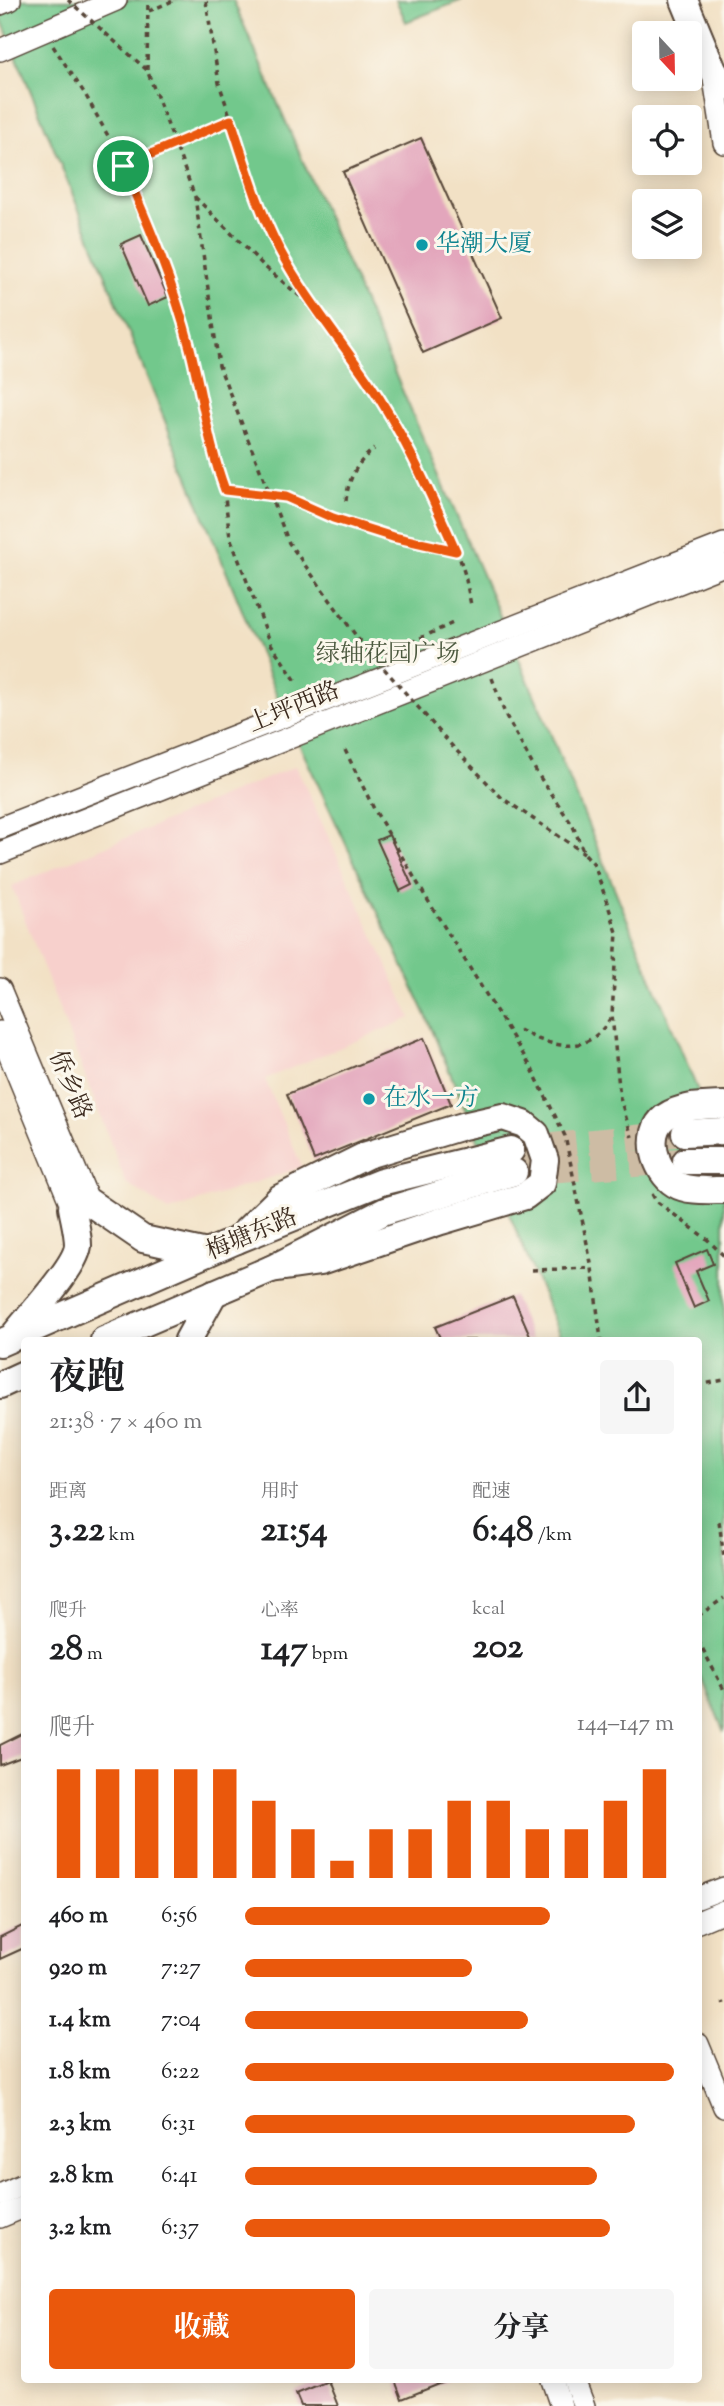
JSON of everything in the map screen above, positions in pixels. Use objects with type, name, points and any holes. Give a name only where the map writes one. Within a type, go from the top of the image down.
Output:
[{"type":"main road","points":[[684,0],[718,78]]},
{"type":"main road","points":[[724,1105],[681,1109],[663,1119],[656,1133],[654,1151],[661,1172],[677,1185],[703,1190],[724,1190]]},
{"type":"main road","points":[[237,1240],[280,1198],[367,1154],[503,1117],[524,1124],[536,1134],[545,1160],[542,1183],[525,1196],[320,1262],[271,1269]]},
{"type":"main road","points":[[685,1133],[724,1131]]},
{"type":"main road","name":"梅塘东路","points":[[6,1340],[237,1240],[381,1182],[513,1161],[385,1211],[271,1269],[111,1337]]},
{"type":"main road","points":[[686,1161],[724,1161]]},
{"type":"main road","points":[[6,1340],[60,1282],[78,1247],[80,1205],[143,1239],[207,1253]]},
{"type":"main road","points":[[190,1337],[214,1293]]},
{"type":"main road","points":[[0,1385],[21,1375]]},
{"type":"street","points":[[0,4],[10,0]]},
{"type":"street","points":[[0,50],[116,0]]},
{"type":"street","points":[[718,78],[724,143]]},
{"type":"street","name":"上坪西路","points":[[0,828],[724,544]]},
{"type":"street","name":"上坪西路","points":[[0,853],[724,565]]},
{"type":"street","name":"侨乡路","points":[[0,989],[80,1205]]},
{"type":"street","name":"侨乡路","points":[[0,1032],[80,1205]]},
{"type":"street","points":[[702,1896],[724,1888]]},
{"type":"street","points":[[702,1920],[724,1911]]},
{"type":"street","points":[[702,2054],[724,2107]]},
{"type":"street","points":[[0,2195],[21,2185]]},
{"type":"street","points":[[0,2217],[21,2208]]},
{"type":"street","points":[[553,2383],[562,2406]]},
{"type":"street","points":[[575,2383],[584,2406]]},
{"type":"path","points":[[68,0],[148,70]]},
{"type":"path","points":[[148,0],[148,70],[195,197],[219,366],[289,543],[359,640],[453,747],[502,798],[584,853],[594,864],[617,932],[612,1015],[620,1098],[630,1132]]},
{"type":"path","points":[[149,11],[175,0]]},
{"type":"path","points":[[206,1],[219,83],[252,183],[278,248],[316,309],[369,382],[432,497],[465,575],[471,605]]},
{"type":"path","points":[[51,44],[85,94],[123,166],[149,225],[190,347],[225,490],[230,537],[271,644],[296,681]]},
{"type":"path","points":[[123,166],[231,120]]},
{"type":"path","points":[[195,197],[265,267],[316,309]]},
{"type":"path","points":[[346,501],[347,489],[362,458],[374,449]]},
{"type":"path","points":[[225,490],[286,497],[333,518],[418,543],[456,551]]},
{"type":"path","points":[[375,659],[455,622]]},
{"type":"path","points":[[489,671],[505,714],[537,773],[573,826],[584,853]]},
{"type":"path","points":[[345,750],[374,809],[531,1067],[565,1136],[593,1268],[601,1337]]},
{"type":"path","points":[[519,1030],[539,1040],[572,1046],[589,1040],[604,1029],[612,1015]]},
{"type":"path","points":[[532,1270],[593,1268]]},
{"type":"path","points":[[702,1384],[724,1380]]},
{"type":"path","points":[[719,1521],[724,1558]]},
{"type":"path","points":[[702,1613],[724,1598]]},
{"type":"path","points":[[702,1648],[724,1690]]},
{"type":"shaded area","points":[[296,766],[411,1018],[265,1079],[302,1167],[169,1211],[126,1183],[12,886]]},
{"type":"green space","name":"绿轴花园广场","points":[[0,0],[233,0],[540,708],[724,1154],[724,1732],[702,1680],[702,1337],[561,1337],[425,1013],[279,701],[0,16]]},
{"type":"green space","points":[[396,0],[462,0],[406,22]]},
{"type":"building","name":"华潮大厦","points":[[421,138],[502,318],[423,353],[343,172]]},
{"type":"building","points":[[141,235],[168,297],[148,306],[121,244]]},
{"type":"building","points":[[389,835],[412,885],[400,891],[377,840]]},
{"type":"building","name":"在水一方","points":[[424,1038],[451,1104],[314,1160],[287,1094]]},
{"type":"building","points":[[707,1249],[713,1264],[696,1271],[709,1301],[694,1308],[675,1263]]},
{"type":"building","points":[[513,1296],[531,1337],[440,1337],[435,1327]]},
{"type":"building","points":[[21,1734],[21,1757],[0,1765],[0,1745]]},
{"type":"building","points":[[21,1926],[21,1949],[0,1959],[0,1937]]},
{"type":"building","points":[[329,2383],[338,2406],[301,2406],[296,2394]]},
{"type":"building","points":[[396,2383],[442,2383],[402,2399]]},
{"type":"tunnel","points":[[511,1150],[685,1133]]},
{"type":"tunnel","points":[[514,1172],[680,1161]]},
{"type":"place","name":"华潮大厦","points":[[422,245]]},
{"type":"place","name":"在水一方","points":[[369,1099]]},
{"type":"route","points":[[231,120],[278,248],[316,309],[369,382],[405,444],[456,551],[393,537],[333,518],[286,497],[225,490],[190,347],[171,285],[123,166],[231,120]]}]
